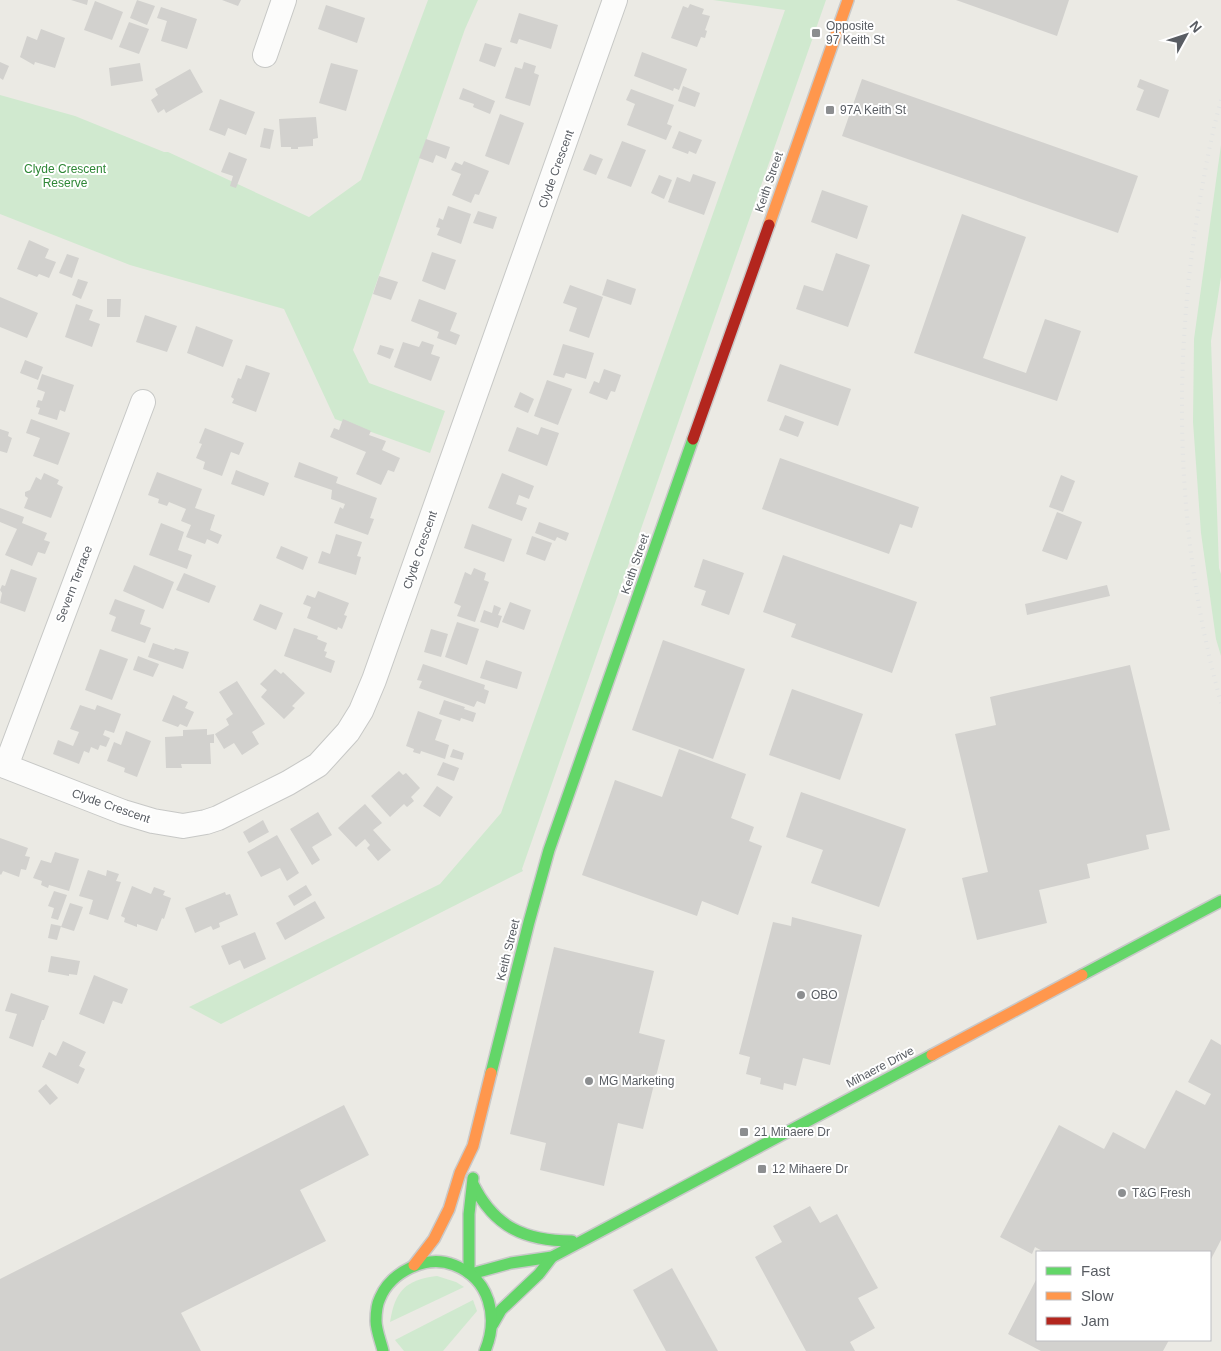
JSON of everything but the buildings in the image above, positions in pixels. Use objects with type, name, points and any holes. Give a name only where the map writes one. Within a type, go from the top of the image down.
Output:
[{"type":"street","points":[[265,55],[284,0]]},
{"type":"street","name":"Clyde Crescent","points":[[3,765],[123,812],[153,821],[183,826],[218,818],[288,783],[318,765],[348,732],[362,712],[384,652],[614,0]]},
{"type":"street","name":"Keith Street","points":[[414,1265],[434,1239],[449,1210],[460,1173],[473,1146],[549,850],[848,0]]},
{"type":"street","name":"Severn Terrace","points":[[3,765],[143,402]]},
{"type":"street","name":"Mihaere Drive","points":[[470,1274],[486,1268],[531,1258],[552,1256],[1221,901]]},
{"type":"street","name":"Keith Street","points":[[470,1274],[471,1256],[468,1233],[469,1205],[473,1184],[473,1146]]},
{"type":"street","points":[[473,1184],[487,1208],[502,1222],[517,1232],[540,1239],[560,1242],[583,1240]]},
{"type":"street","name":"Mihaere Drive","points":[[494,1324],[501,1310],[539,1274],[552,1256]]},
{"type":"street","points":[[383,1351],[377,1335],[375,1321],[377,1306],[382,1293],[390,1281],[401,1272],[414,1265],[428,1262],[443,1262],[456,1266],[470,1274],[483,1287],[492,1308],[494,1324],[491,1340],[485,1351]]},
{"type":"green space","name":"Clyde Crescent Reserve","points":[[428,0],[478,0],[465,29],[353,350],[369,383],[445,411],[430,453],[335,419],[284,309],[130,265],[0,214],[0,95],[75,116],[168,152],[309,217],[361,180]]},
{"type":"green space","points":[[713,0],[826,0],[522,869],[523,871],[221,1024],[189,1007],[440,884],[501,813],[785,10]]},
{"type":"green space","points":[[1221,145],[1221,277],[1211,341],[1219,568],[1221,574],[1221,656],[1216,639],[1201,533],[1193,422],[1194,339]]},
{"type":"green space","points":[[437,1276],[456,1282],[464,1287],[390,1322],[395,1302],[403,1289],[409,1284]]},
{"type":"green space","points":[[473,1300],[477,1311],[443,1351],[404,1351],[395,1340]]},
{"type":"railway","points":[[1221,100],[1206,166],[1192,252],[1185,317],[1182,382],[1187,512],[1194,576],[1206,640],[1221,703]]},
{"type":"traffic: fast","points":[[491,1073],[549,850],[693,439]]},
{"type":"traffic: fast","points":[[1082,975],[1221,901]]},
{"type":"traffic: fast","points":[[471,1274],[511,1263],[552,1257],[932,1055]]},
{"type":"traffic: fast","points":[[469,1273],[469,1214],[473,1178]]},
{"type":"traffic: fast","points":[[473,1184],[481,1199],[491,1211],[513,1229],[540,1238],[572,1241]]},
{"type":"traffic: fast","points":[[493,1324],[501,1310],[539,1274],[552,1257]]},
{"type":"traffic: fast","points":[[383,1351],[376,1321],[377,1306],[380,1298],[392,1280],[401,1273],[421,1264],[432,1262],[443,1262],[466,1271],[483,1289],[491,1313],[489,1338],[485,1351]]},
{"type":"traffic: slow","points":[[769,225],[848,0]]},
{"type":"traffic: slow","points":[[932,1055],[1082,975]]},
{"type":"traffic: slow","points":[[414,1265],[434,1239],[449,1209],[460,1173],[473,1146],[491,1073]]},
{"type":"traffic: jam","points":[[693,439],[769,225]]},
{"type":"place","name":"Opposite 97 Keith St","points":[[816,33]]},
{"type":"place","name":"97A Keith St","points":[[830,110]]},
{"type":"place","name":"OBO","points":[[801,995]]},
{"type":"place","name":"MG Marketing","points":[[589,1081]]},
{"type":"place","name":"21 Mihaere Dr","points":[[744,1132]]},
{"type":"place","name":"12 Mihaere Dr","points":[[762,1169]]},
{"type":"place","name":"T&G Fresh","points":[[1122,1193]]}]
